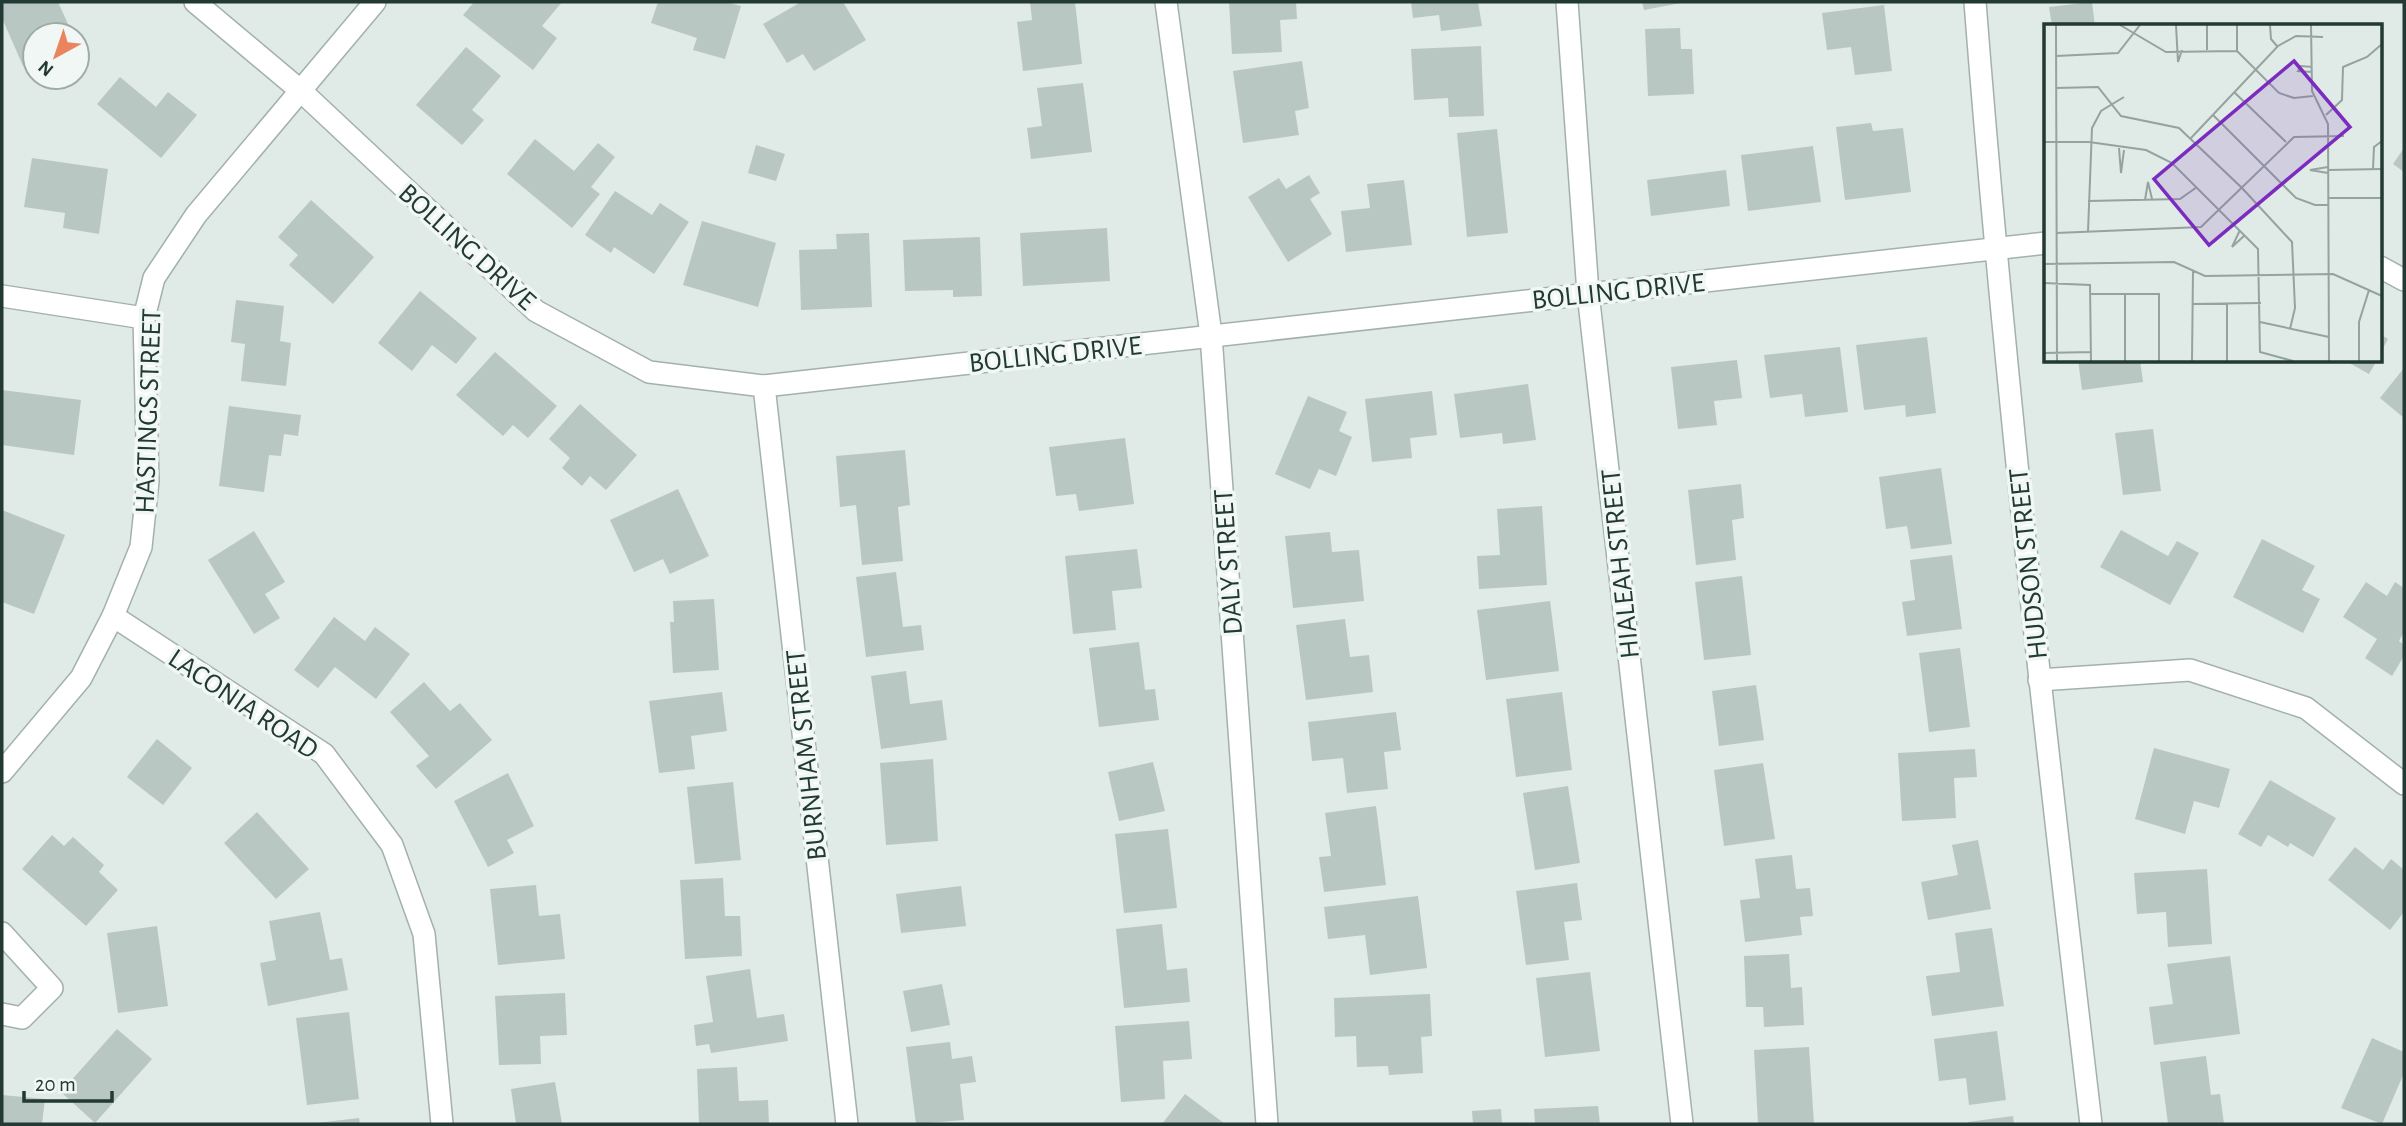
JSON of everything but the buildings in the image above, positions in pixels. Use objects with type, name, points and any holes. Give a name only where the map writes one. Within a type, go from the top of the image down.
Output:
[{"type":"street","name":"BOLLING DRIVE","points":[[195,2],[301,92],[536,311],[649,372],[764,386],[2044,243]]},
{"type":"street","name":"HASTINGS STREET","points":[[2,772],[81,678],[113,615],[141,547],[148,481],[144,318],[154,278],[196,215],[375,2]]},
{"type":"street","name":"DALY STREET","points":[[1166,2],[1211,335],[1267,1124]]},
{"type":"street","name":"HIALEAH STREET","points":[[1567,2],[1588,293],[1682,1124]]},
{"type":"street","name":"HUDSON STREET","points":[[1975,2],[1994,247],[2039,680],[2091,1124]]},
{"type":"street","points":[[2382,268],[2404,280]]},
{"type":"street","points":[[2,296],[144,318]]},
{"type":"street","name":"BURNHAM STREET","points":[[764,386],[847,1124]]},
{"type":"street","name":"LACONIA ROAD","points":[[113,615],[324,754],[392,845],[424,934],[442,1124]]},
{"type":"street","points":[[2039,680],[2190,670],[2306,708],[2404,784]]},
{"type":"street","points":[[2,933],[52,988],[22,1017],[2,1014]]}]
